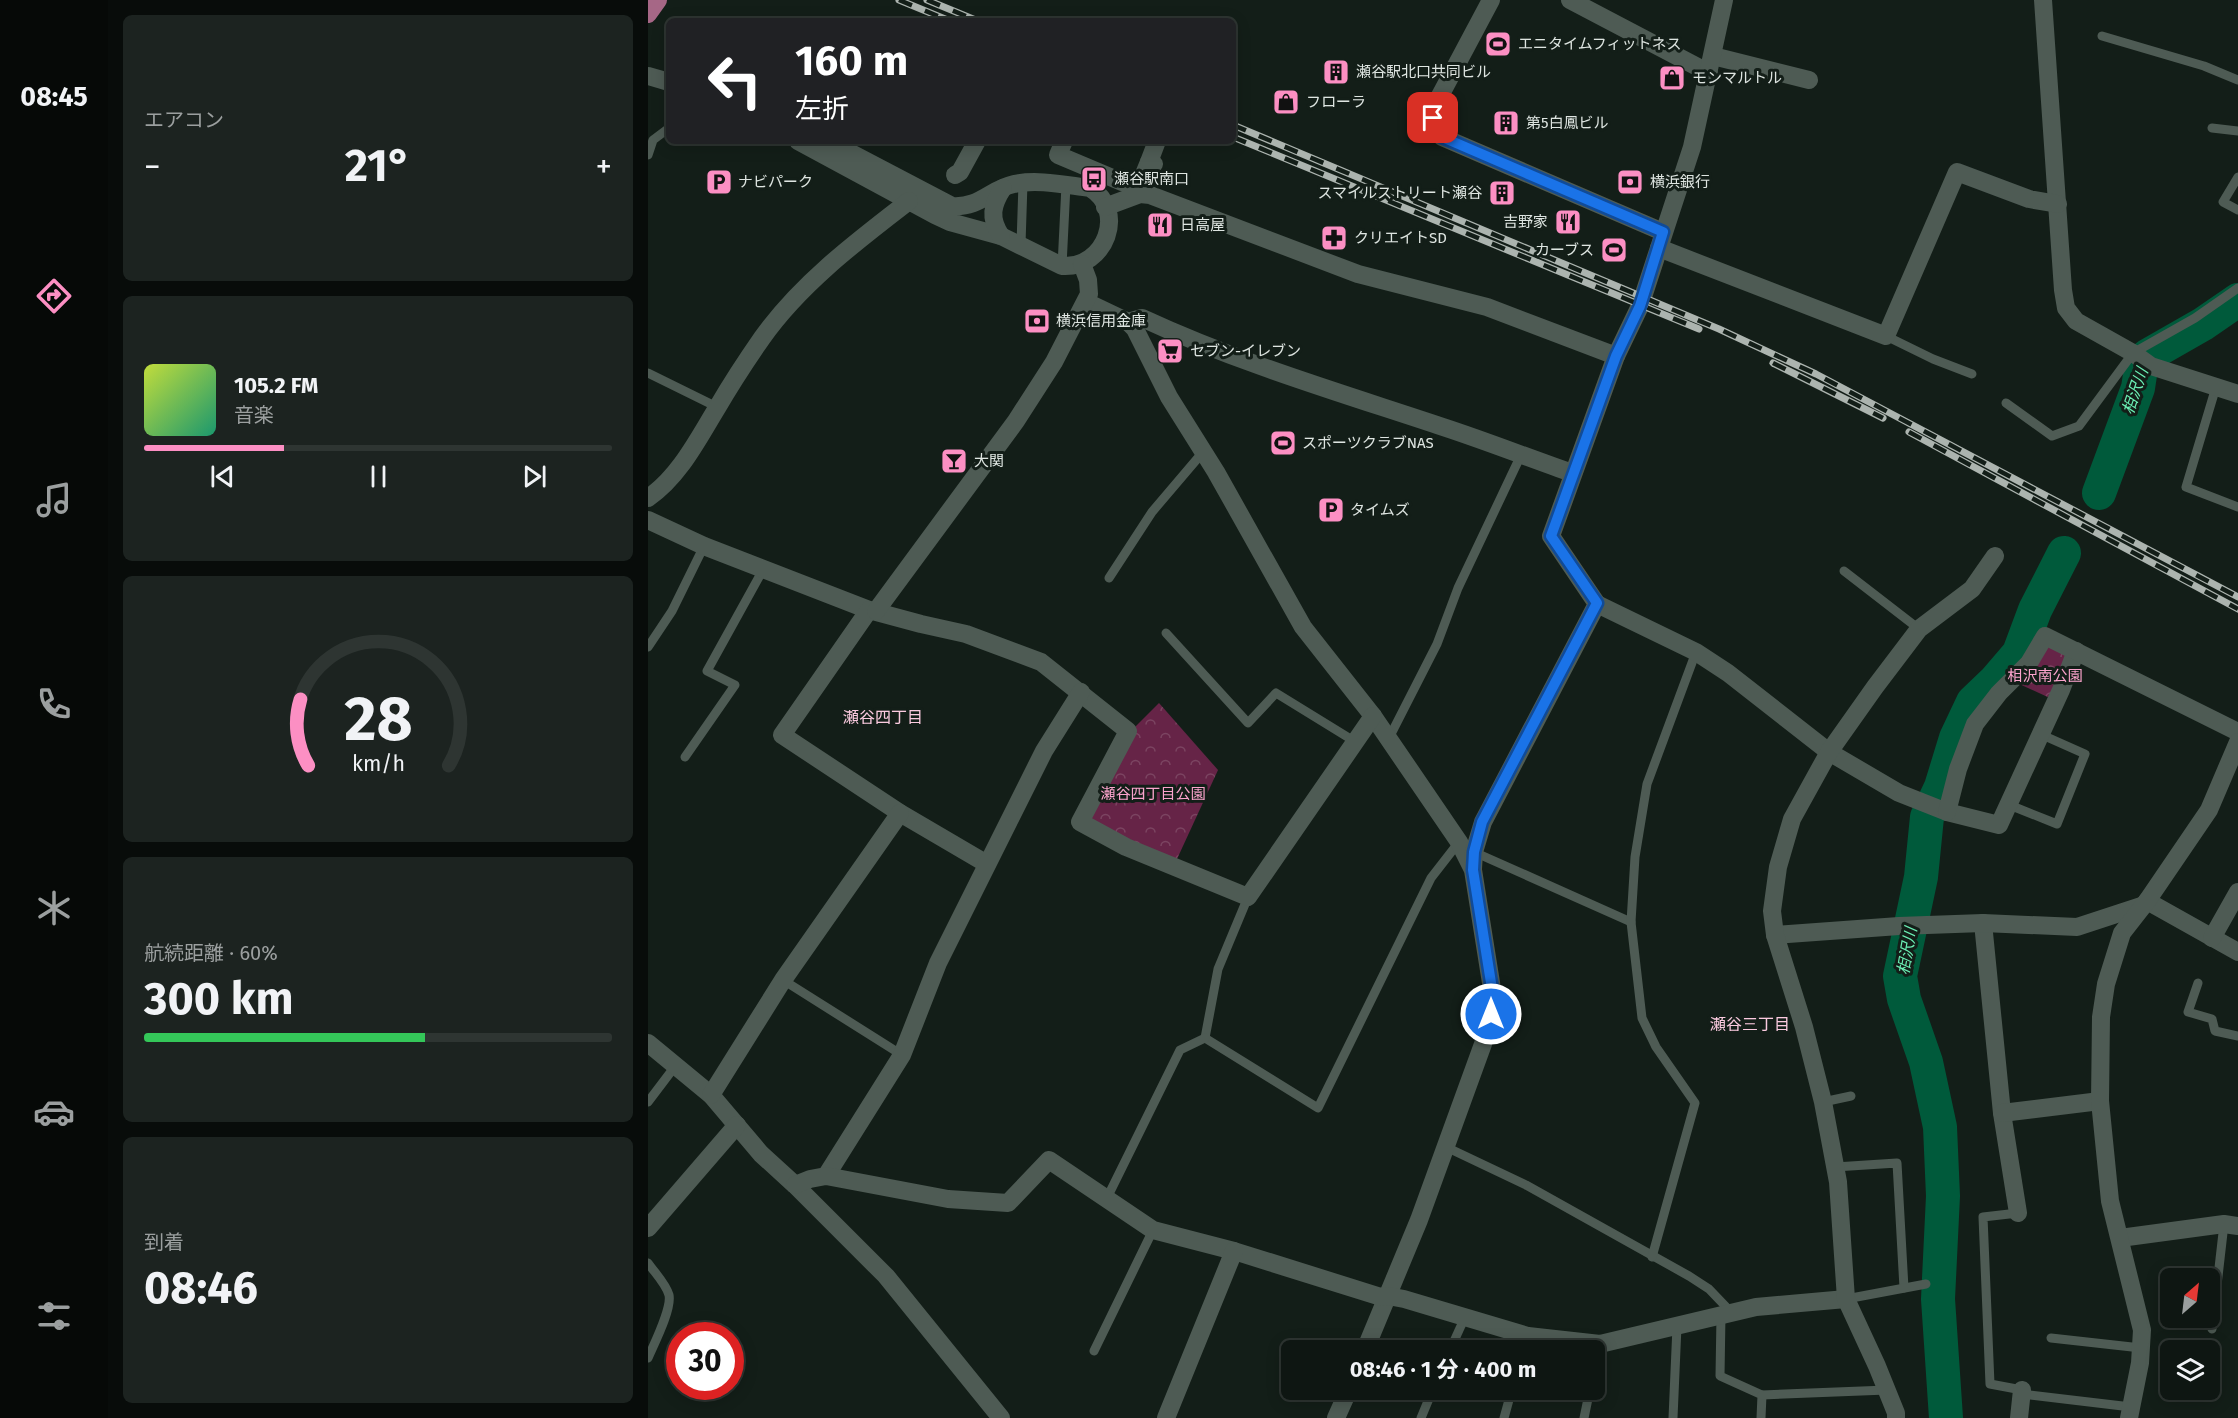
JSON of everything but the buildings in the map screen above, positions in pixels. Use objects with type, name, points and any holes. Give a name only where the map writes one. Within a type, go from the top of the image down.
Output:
[{"type":"main road","points":[[648,14],[658,0]]},
{"type":"street","points":[[1491,0],[1433,109],[1434,128],[1442,137],[1661,240],[1886,336],[1957,172],[2028,199],[2058,204]]},
{"type":"street","points":[[1570,0],[1711,64],[1809,80]]},
{"type":"street","points":[[1724,0],[1692,147],[1640,306],[1616,356],[1551,536],[1597,603],[1696,652],[1728,673],[1829,752],[1899,793],[1938,809],[1999,825],[2061,690],[2076,651]]},
{"type":"street","points":[[2043,0],[2066,308],[2076,321],[2141,359],[2238,394]]},
{"type":"street","points":[[648,64],[666,69]]},
{"type":"street","points":[[648,76],[666,81]]},
{"type":"street","points":[[804,144],[950,222],[1001,236],[1062,266],[1082,264],[1090,260],[1104,242],[1108,230],[1105,207],[1101,199],[1090,188],[1036,182],[1023,183],[1004,188],[973,205],[952,206],[834,144]]},
{"type":"street","points":[[955,176],[960,172],[975,144]]},
{"type":"street","points":[[1063,144],[1058,155],[1140,184],[1151,163],[1156,144]]},
{"type":"street","points":[[1001,236],[992,213],[994,204],[1004,188]]},
{"type":"street","points":[[1105,207],[1140,194],[1150,195],[1358,274],[1487,307],[1616,356]]},
{"type":"street","points":[[648,498],[682,463],[763,336],[796,298],[827,268],[909,201]]},
{"type":"street","points":[[987,864],[900,813],[782,735],[1016,421],[1054,362],[1086,302],[1090,287],[1082,264]]},
{"type":"street","points":[[1086,302],[1128,322],[1135,329],[1169,397],[1303,627],[1373,716],[1467,847],[1473,870],[1492,989],[1491,1014],[1483,1044],[1419,1220],[1369,1340]]},
{"type":"street","points":[[1128,322],[1142,318],[1191,341],[1239,359],[1572,473]]},
{"type":"street","points":[[648,520],[704,546],[873,611],[966,634],[1041,662],[1128,731],[1080,822],[1126,847],[1248,897],[1373,716]]},
{"type":"street","points":[[1896,1418],[1887,1390],[1846,1299],[1838,1182],[1823,1102],[1804,1027],[1775,935],[1772,911],[1778,867],[1792,819],[1829,752],[1919,629],[1972,589],[1995,556]]},
{"type":"street","points":[[1467,847],[1597,603]]},
{"type":"street","points":[[1938,809],[1958,769],[1975,724],[1999,693],[2029,663],[2045,636],[2238,732]]},
{"type":"street","points":[[826,1176],[902,1055],[938,963],[1044,751],[1081,692]]},
{"type":"street","points":[[2130,1413],[2140,1363],[2142,1330],[2110,1201],[2100,1101],[2101,1017],[2106,984],[2122,933],[2209,810],[2238,742]]},
{"type":"street","points":[[711,1095],[783,980],[900,813]]},
{"type":"street","points":[[2212,938],[2238,892]]},
{"type":"street","points":[[1775,935],[1899,926],[1983,923],[2077,927],[2144,904],[2238,952]]},
{"type":"street","points":[[1983,923],[2001,1113],[2019,1213]]},
{"type":"street","points":[[648,1043],[711,1095],[761,1154],[886,1276],[1001,1418]]},
{"type":"street","points":[[2001,1113],[2100,1101]]},
{"type":"street","points":[[649,1224],[737,1125]]},
{"type":"street","points":[[795,1185],[826,1176],[948,1199],[1008,1203],[1049,1160],[1153,1230],[1234,1251],[1381,1297],[1388,1296],[1465,1317],[1519,1340]]},
{"type":"street","points":[[2120,1238],[2231,1225]]},
{"type":"street","points":[[1166,1418],[1234,1251]]},
{"type":"street","points":[[1605,1343],[1726,1313],[1785,1303],[1846,1299]]},
{"type":"street","points":[[2019,1418],[2022,1392]]},
{"type":"street","points":[[1336,1418],[1343,1400]]},
{"type":"lane","points":[[2102,36],[2204,66],[2238,80]]},
{"type":"lane","points":[[2212,128],[2238,131]]},
{"type":"lane","points":[[648,155],[653,140],[666,130]]},
{"type":"lane","points":[[2238,177],[2223,202],[2238,210]]},
{"type":"lane","points":[[1021,244],[1023,183]]},
{"type":"lane","points":[[1062,266],[1066,186]]},
{"type":"lane","points":[[2006,403],[2052,436],[2079,426],[2141,359],[2238,288]]},
{"type":"lane","points":[[1886,336],[1933,359],[1972,374]]},
{"type":"lane","points":[[648,373],[717,407]]},
{"type":"lane","points":[[2216,387],[2186,487],[2238,507]]},
{"type":"lane","points":[[1109,578],[1152,512],[1203,452]]},
{"type":"lane","points":[[1389,738],[1437,644],[1458,588],[1521,455]]},
{"type":"lane","points":[[648,647],[672,611],[704,546]]},
{"type":"lane","points":[[685,757],[735,685],[707,671],[764,568]]},
{"type":"lane","points":[[1844,571],[1919,629]]},
{"type":"lane","points":[[1167,633],[1248,723],[1276,693],[1354,741]]},
{"type":"lane","points":[[1652,1257],[1695,1103],[1656,1047],[1642,1018],[1631,922],[1635,857],[1647,784],[1696,652]]},
{"type":"lane","points":[[2007,804],[2057,824],[2085,754],[2040,734]]},
{"type":"lane","points":[[1205,1038],[1318,1108],[1431,878],[1467,847],[1631,922]]},
{"type":"lane","points":[[1205,1038],[1218,969],[1248,897]]},
{"type":"lane","points":[[783,980],[902,1055]]},
{"type":"lane","points":[[2198,983],[2188,1012],[2212,1019],[2215,1030],[2238,1036]]},
{"type":"lane","points":[[1106,1200],[1180,1050],[1205,1038]]},
{"type":"lane","points":[[648,1102],[676,1065]]},
{"type":"lane","points":[[1823,1102],[1851,1096]]},
{"type":"lane","points":[[1446,1147],[1526,1185],[1709,1289],[1726,1313],[1720,1376],[1762,1395],[1887,1390]]},
{"type":"lane","points":[[1835,1167],[1897,1163],[1904,1288]]},
{"type":"lane","points":[[2019,1213],[1983,1216],[1990,1384],[2130,1413]]},
{"type":"lane","points":[[2212,1329],[2231,1225]]},
{"type":"lane","points":[[1094,1351],[1153,1230]]},
{"type":"lane","points":[[648,1263],[666,1287],[670,1297],[648,1358]]},
{"type":"lane","points":[[1846,1299],[1926,1284]]},
{"type":"lane","points":[[1455,1340],[1465,1317]]},
{"type":"lane","points":[[1673,1418],[1677,1326]]},
{"type":"lane","points":[[2051,1338],[2141,1348]]},
{"type":"lane","points":[[1761,1418],[1762,1395]]},
{"type":"lane","points":[[1421,1418],[1429,1400]]},
{"type":"lane","points":[[1504,1418],[1509,1400]]},
{"type":"lane","points":[[1584,1418],[1588,1400]]},
{"type":"green space","name":"相沢南公園","points":[[2046,641],[2071,651],[2052,699],[2015,682]]},
{"type":"green space","name":"瀬谷四丁目公園","points":[[1159,703],[1218,770],[1177,859],[1135,844],[1087,818],[1134,728]]},
{"type":"waterway","name":"相沢川","points":[[2099,493],[2138,388],[2141,368],[2147,356],[2203,324],[2238,300]]},
{"type":"waterway","name":"相沢川","points":[[1946,1418],[1938,1299],[1943,1196],[1940,1127],[1926,1062],[1904,999],[1900,976],[1921,877],[1927,817],[1941,787],[1956,738],[1973,702],[2019,653],[2035,610],[2064,553]]},
{"type":"railway","points":[[899,0],[943,18]]},
{"type":"railway","points":[[927,0],[971,18]]},
{"type":"railway","points":[[1236,126],[1719,329],[1816,374],[2238,597]]},
{"type":"railway","points":[[1236,138],[1699,329]]},
{"type":"railway","points":[[1773,363],[1883,418]]},
{"type":"railway","points":[[1909,432],[2238,609]]},
{"type":"place","name":"エニタイムフィットネス","points":[[1498,44]]},
{"type":"place","name":"瀬谷駅北口共同ビル","points":[[1336,72]]},
{"type":"place","name":"モンマルトル","points":[[1672,78]]},
{"type":"place","name":"フローラ","points":[[1286,102]]},
{"type":"place","name":"第5白鳳ビル","points":[[1506,123]]},
{"type":"place","name":"瀬谷駅南口","points":[[1094,179]]},
{"type":"place","name":"ナビパーク","points":[[719,182]]},
{"type":"place","name":"横浜銀行","points":[[1630,182]]},
{"type":"place","name":"スマイルストリート瀬谷","points":[[1502,193]]},
{"type":"place","name":"吉野家","points":[[1568,222]]},
{"type":"place","name":"日高屋","points":[[1160,225]]},
{"type":"place","name":"クリエイトSD","points":[[1334,238]]},
{"type":"place","name":"カーブス","points":[[1614,250]]},
{"type":"place","name":"横浜信用金庫","points":[[1037,321]]},
{"type":"place","name":"セブン-イレブン","points":[[1170,351]]},
{"type":"place","name":"スポーツクラブNAS","points":[[1283,443]]},
{"type":"place","name":"大関","points":[[954,461]]},
{"type":"place","name":"タイムズ","points":[[1331,510]]},
{"type":"district","name":"瀬谷四丁目","points":[[883,717]]},
{"type":"district","name":"瀬谷三丁目","points":[[1750,1024]]},
{"type":"route","points":[[1433,118],[1434,128],[1442,137],[1663,232],[1640,306],[1616,356],[1551,536],[1597,603],[1482,822],[1474,852],[1473,870],[1479,896],[1492,989],[1491,1014]]}]
